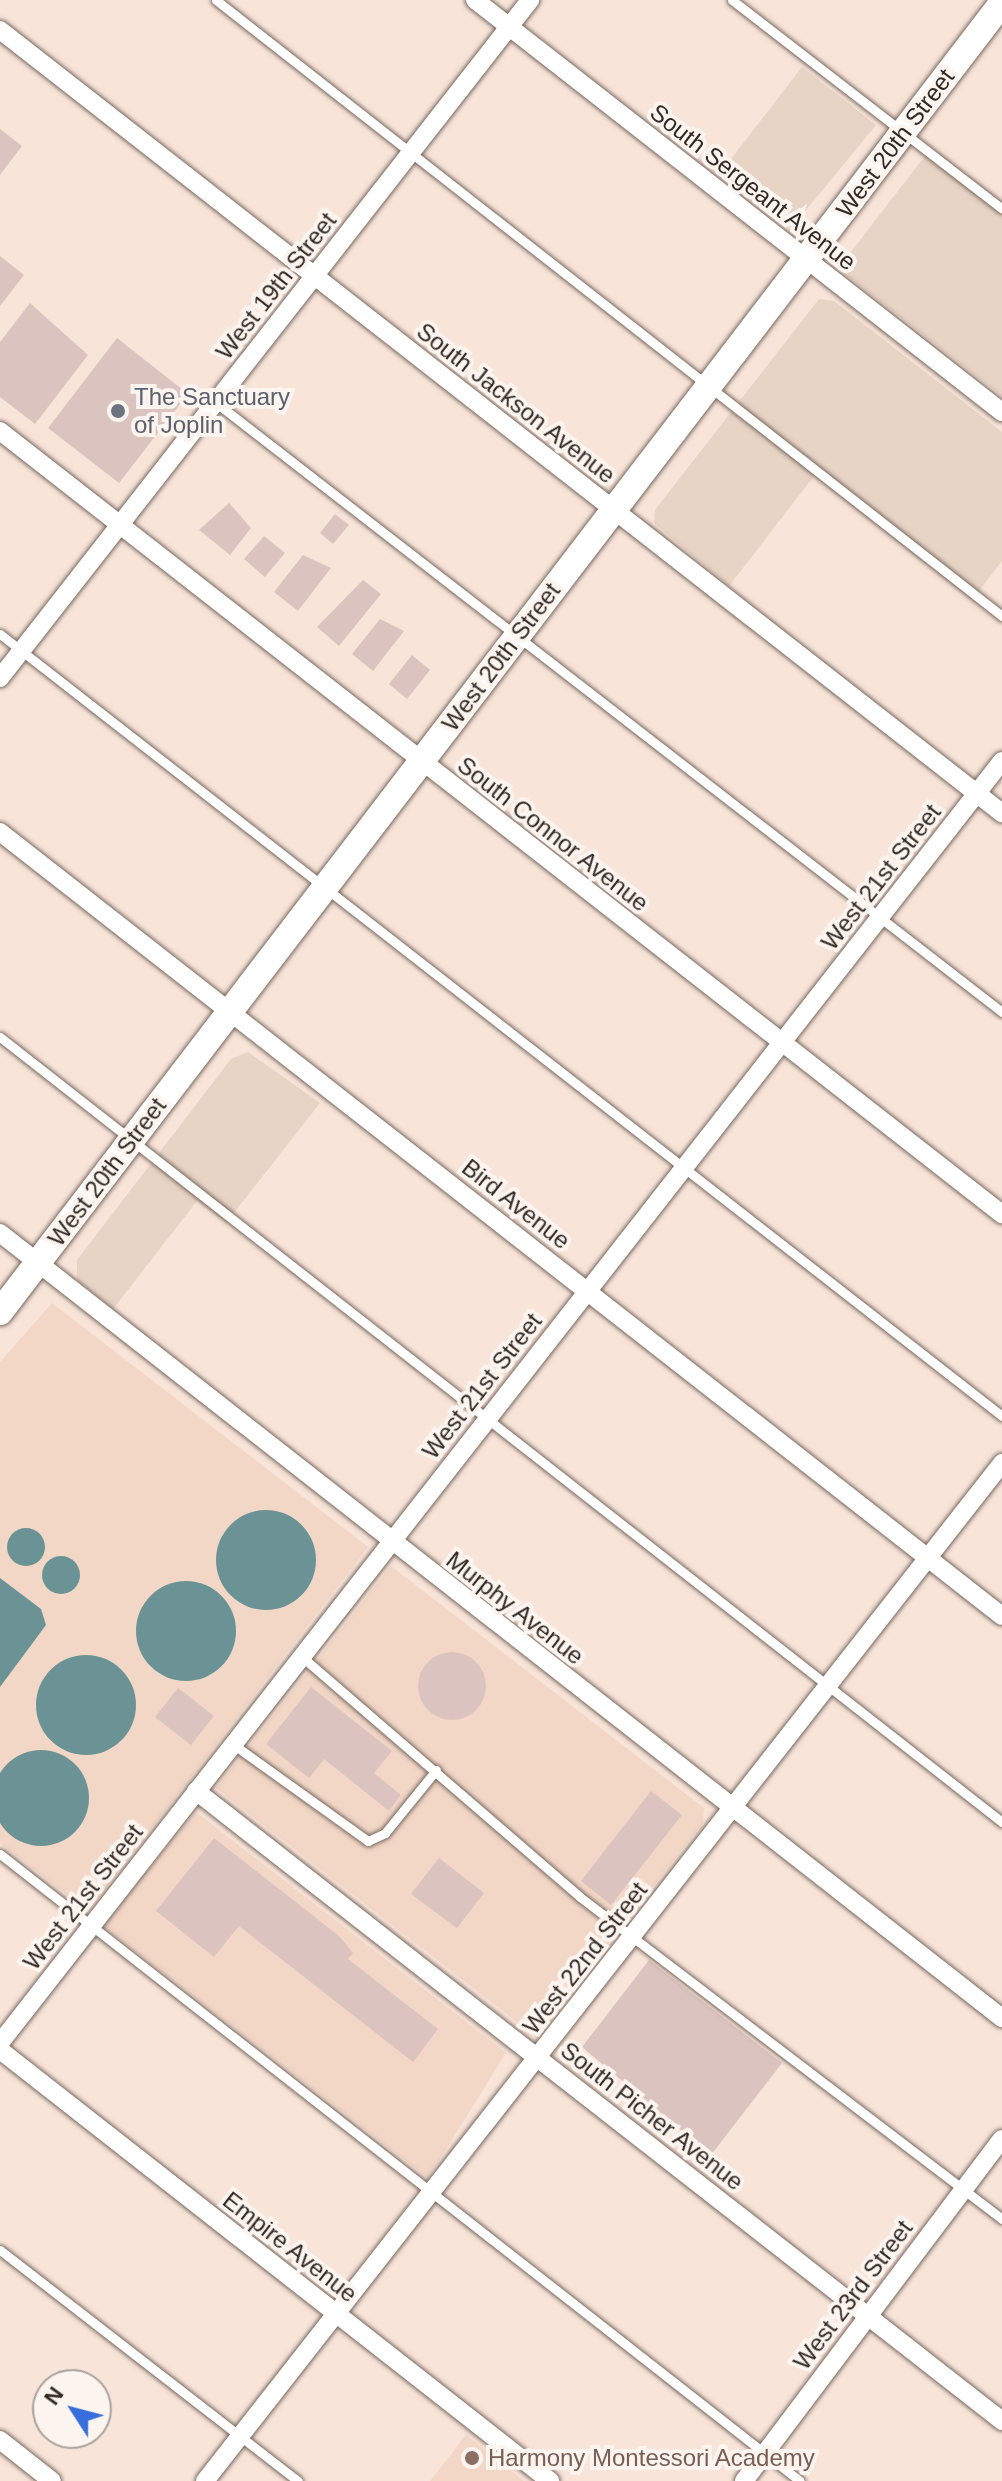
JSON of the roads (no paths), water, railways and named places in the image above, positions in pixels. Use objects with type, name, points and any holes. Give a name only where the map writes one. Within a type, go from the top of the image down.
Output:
[{"type":"main road","name":"West 20th Street","points":[[0,1312],[998,5]]},
{"type":"street","name":"South Sergeant Avenue","points":[[475,0],[1002,412]]},
{"type":"street","name":"West 19th Street","points":[[0,678],[530,0]]},
{"type":"street","name":"South Jackson Avenue","points":[[0,30],[1002,813]]},
{"type":"street","name":"South Connor Avenue","points":[[0,431],[1002,1214]]},
{"type":"street","name":"West 21st Street","points":[[0,2043],[1002,761]]},
{"type":"street","name":"Bird Avenue","points":[[0,832],[1002,1616]]},
{"type":"street","name":"Murphy Avenue","points":[[0,1233],[1002,2018]]},
{"type":"street","name":"West 22nd Street","points":[[205,2481],[1002,1463]]},
{"type":"street","name":"South Picher Avenue","points":[[196,1791],[1002,2421]]},
{"type":"street","name":"Empire Avenue","points":[[0,2050],[550,2481]]},
{"type":"street","name":"West 23rd Street","points":[[744,2481],[1002,2139]]},
{"type":"street","points":[[0,2440],[52,2481]]},
{"type":"lane","points":[[216,0],[1002,616]]},
{"type":"lane","points":[[732,0],[1002,209]]},
{"type":"lane","points":[[215,402],[1002,1012]]},
{"type":"lane","points":[[0,634],[1002,1416]]},
{"type":"lane","points":[[0,1037],[133,1138],[1002,1822]]},
{"type":"lane","points":[[301,1656],[631,1938],[1002,2219]]},
{"type":"lane","points":[[234,1745],[368,1841],[385,1833],[436,1770]]},
{"type":"lane","points":[[0,1854],[800,2481]]},
{"type":"lane","points":[[0,2250],[298,2481]]},
{"type":"water","points":[[266,1510],[285,1514],[301,1525],[312,1541],[316,1560],[312,1579],[301,1595],[285,1606],[266,1610],[247,1606],[231,1595],[220,1579],[216,1560],[220,1541],[231,1525],[247,1514]]},
{"type":"water","points":[[26,1528],[39,1534],[45,1547],[39,1560],[26,1566],[13,1560],[7,1547],[13,1534]]},
{"type":"water","points":[[61,1556],[74,1562],[80,1575],[74,1588],[61,1594],[48,1588],[42,1575],[48,1562]]},
{"type":"water","points":[[0,1578],[41,1609],[46,1625],[0,1687]]},
{"type":"water","points":[[186,1581],[205,1585],[221,1596],[232,1612],[236,1631],[232,1650],[221,1666],[205,1677],[186,1681],[167,1677],[151,1666],[140,1650],[136,1631],[140,1612],[151,1596],[167,1585]]},
{"type":"water","points":[[86,1655],[105,1659],[121,1670],[132,1686],[136,1705],[132,1724],[121,1740],[105,1751],[86,1755],[67,1751],[51,1740],[40,1724],[36,1705],[40,1686],[51,1670],[67,1659]]},
{"type":"water","points":[[41,1750],[59,1754],[75,1764],[85,1780],[89,1798],[85,1816],[75,1832],[59,1842],[41,1846],[23,1842],[7,1832],[-3,1816],[-7,1798],[-3,1780],[7,1764],[23,1754]]},
{"type":"place","name":"The Sanctuary of Joplin","points":[[118,411]]},
{"type":"place","name":"Harmony Montessori Academy","points":[[472,2458]]}]
